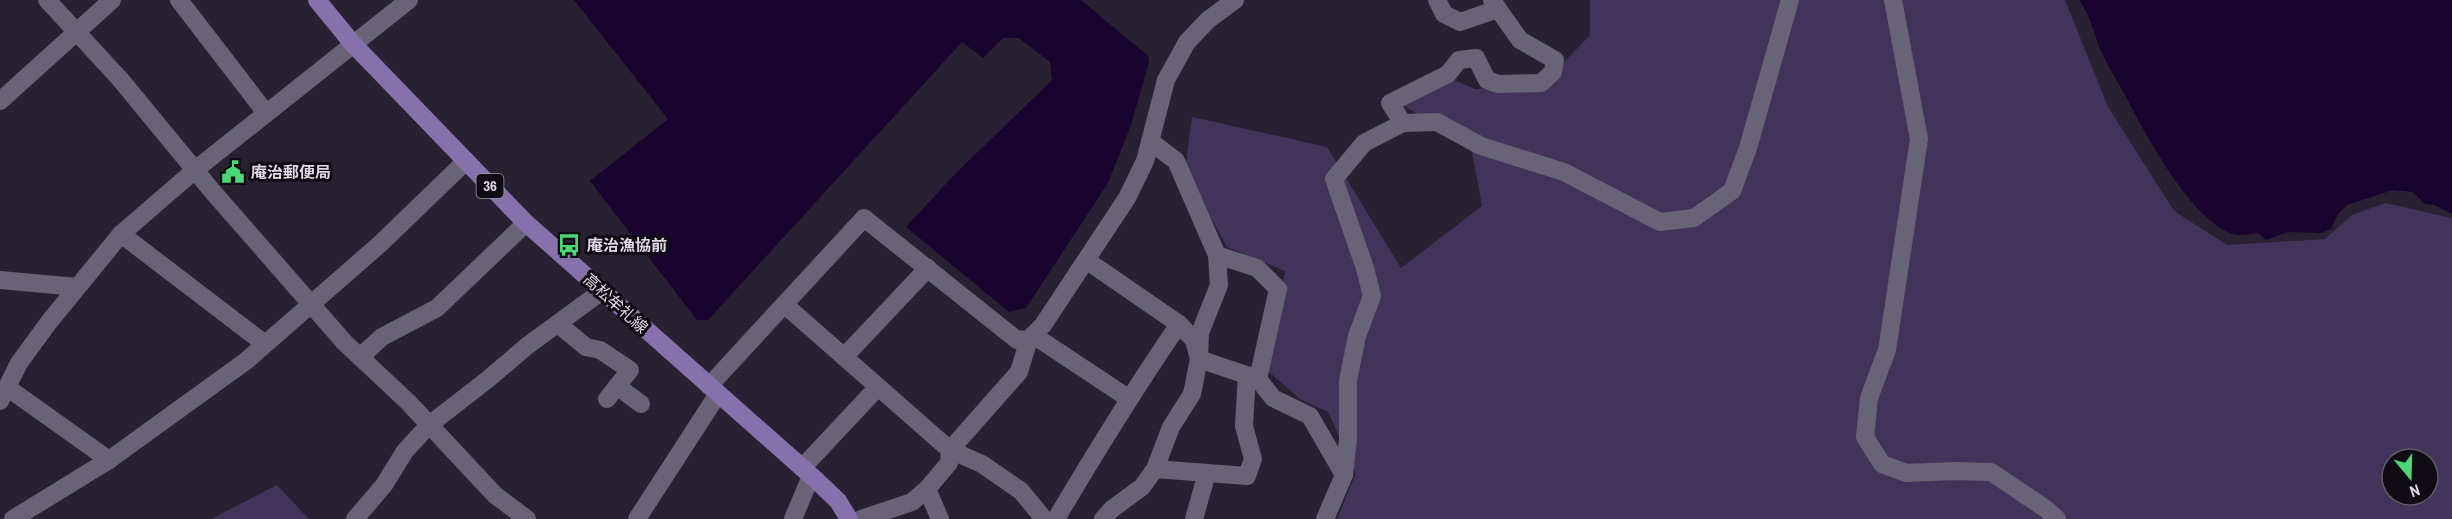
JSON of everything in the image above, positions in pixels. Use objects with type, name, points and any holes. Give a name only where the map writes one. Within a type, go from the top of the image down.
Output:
[{"type":"main road","name":"高松牟礼線","points":[[317,0],[353,44],[526,223],[807,472],[838,501],[849,519]]},
{"type":"street","points":[[47,0],[120,79],[310,303],[495,495],[526,519]]},
{"type":"street","points":[[0,101],[112,0]]},
{"type":"street","points":[[179,0],[266,113]]},
{"type":"street","points":[[109,460],[4,394],[19,363],[76,287],[121,234],[195,170],[409,0]]},
{"type":"street","points":[[861,519],[912,502],[927,489],[949,463],[950,450],[1019,372],[1031,337],[1042,326],[1127,198],[1145,161],[1166,80],[1187,42],[1208,20],[1235,0]]},
{"type":"street","points":[[1403,123],[1390,104],[1448,74],[1459,60],[1476,58],[1487,80],[1498,84],[1541,83],[1553,72],[1556,60],[1520,40],[1495,4],[1460,22],[1444,14],[1437,0]]},
{"type":"street","points":[[1325,519],[1344,475],[1348,439],[1348,381],[1357,336],[1372,296],[1365,268],[1334,179],[1365,142],[1403,123],[1437,122],[1481,146],[1564,172],[1660,222],[1694,218],[1732,190],[1748,148],[1790,0]]},
{"type":"street","points":[[1893,0],[1919,139],[1887,350],[1869,398],[1865,437],[1882,464],[1906,473],[1991,472],[2057,519]]},
{"type":"street","points":[[1103,519],[1112,508],[1142,488],[1155,469],[1171,427],[1192,394],[1199,359],[1200,333],[1219,285],[1217,255],[1176,161],[1150,141]]},
{"type":"street","points":[[13,519],[109,460],[246,361],[380,244],[466,161]]},
{"type":"street","points":[[637,519],[714,390],[785,305],[864,218],[1017,340],[1031,337],[1128,398]]},
{"type":"street","points":[[360,357],[382,338],[437,308],[526,223]]},
{"type":"street","points":[[121,234],[265,344]]},
{"type":"street","points":[[1155,469],[1247,476],[1253,459],[1244,426],[1253,377],[1278,289],[1257,268],[1217,255]]},
{"type":"street","points":[[1086,260],[1179,324],[1194,340],[1199,359]]},
{"type":"street","points":[[844,357],[928,268]]},
{"type":"street","points":[[0,280],[76,287]]},
{"type":"street","points":[[355,519],[384,485],[405,451],[429,425],[527,346],[602,291]]},
{"type":"street","points":[[785,305],[950,450],[982,464],[1021,491],[1044,519]]},
{"type":"street","points":[[558,324],[586,347],[600,350],[630,370],[612,392],[641,404]]},
{"type":"street","points":[[1056,519],[1105,441],[1128,398],[1179,324]]},
{"type":"street","points":[[1199,359],[1253,377],[1273,398],[1310,416],[1344,475]]},
{"type":"street","points":[[793,519],[807,472],[878,387]]},
{"type":"street","points":[[1194,519],[1207,473]]},
{"type":"street","points":[[927,489],[940,519]]},
{"type":"shaded area","points":[[574,0],[1081,0],[1148,56],[1149,62],[1131,125],[1108,183],[1026,308],[1009,312],[906,227],[955,174],[1052,80],[1050,62],[1019,38],[1003,38],[983,58],[962,42],[708,320],[697,320],[590,181],[668,119]]},
{"type":"shaded area","points":[[1590,0],[2065,0],[2108,107],[2174,211],[2227,245],[2325,239],[2352,215],[2385,203],[2452,218],[2452,519],[1337,519],[1356,473],[1328,412],[1300,399],[1269,372],[1285,271],[1227,247],[1185,170],[1192,117],[1327,147],[1401,268],[1482,206],[1472,151],[1399,102],[1449,78],[1475,89],[1541,86],[1590,35]]},
{"type":"shaded area","points":[[2079,0],[2452,0],[2452,214],[2434,205],[2425,204],[2413,192],[2393,190],[2347,205],[2338,214],[2331,229],[2321,233],[2288,232],[2266,240],[2258,233],[2233,234],[2214,224],[2184,192],[2156,151],[2101,51],[2089,18]]},
{"type":"shaded area","points":[[277,485],[309,519],[211,519]]},
{"type":"place","name":"庵治郵便局","points":[[233,172]]},
{"type":"place","name":"庵治漁協前","points":[[569,245]]}]
